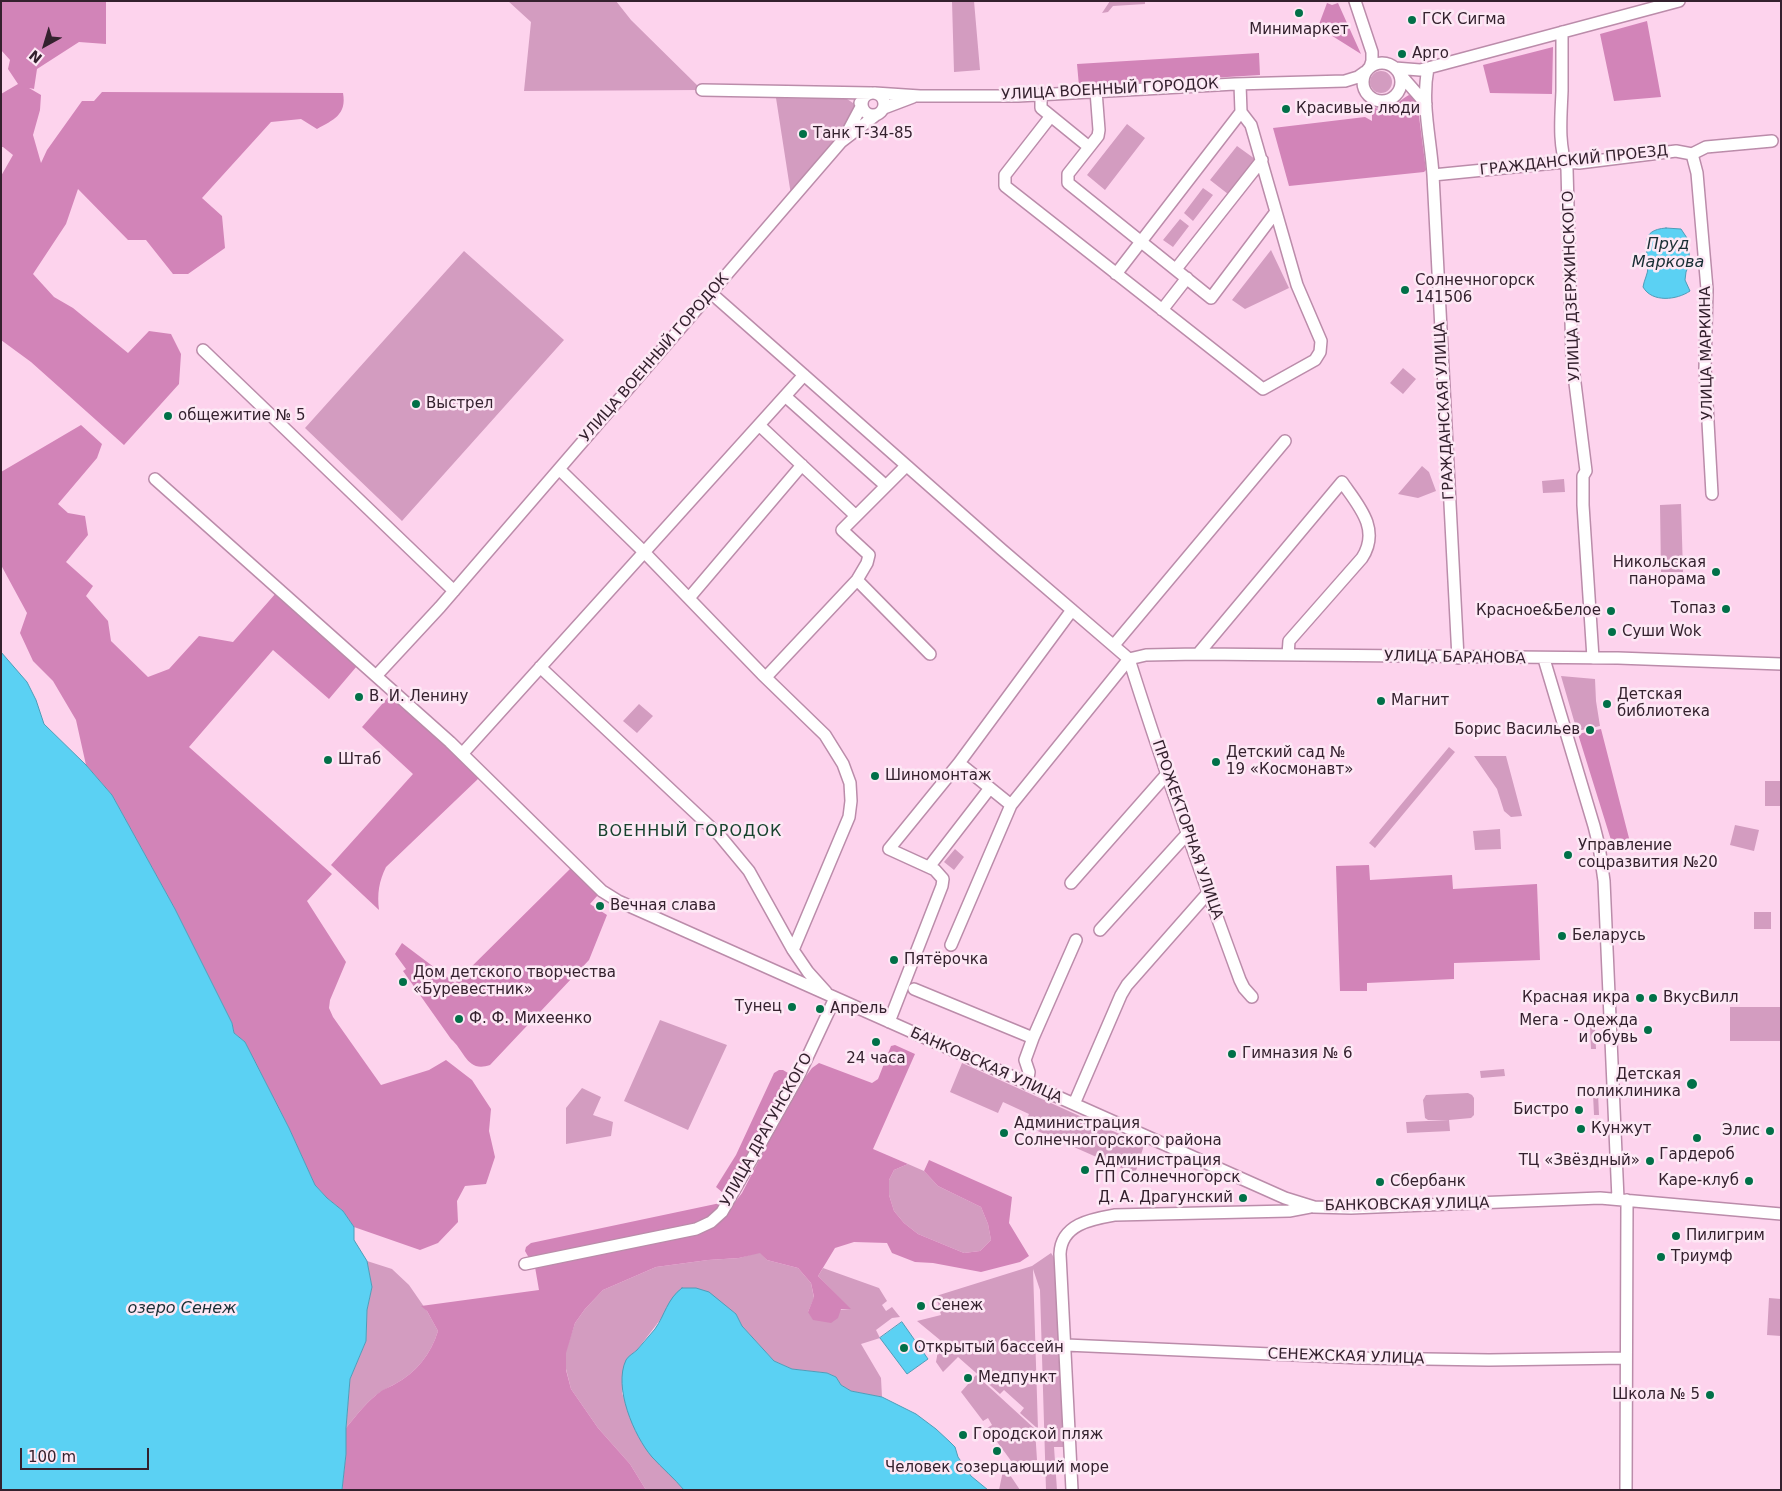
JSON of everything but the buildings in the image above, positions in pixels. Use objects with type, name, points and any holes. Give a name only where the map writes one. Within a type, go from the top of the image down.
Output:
[{"type":"street","points":[[1355,1],[1372,52],[1372,60],[1363,79],[1365,91]]},
{"type":"street","points":[[1345,81],[1358,86],[1378,101],[1389,100],[1400,80],[1424,69],[1679,1]]},
{"type":"street","name":"УЛИЦА ДЗЕРЖИНСКОГО","points":[[1562,32],[1560,121],[1562,156],[1567,169],[1572,359],[1586,471],[1583,476],[1583,505],[1593,658]]},
{"type":"street","points":[[1372,52],[1406,88],[1417,92],[1426,104]]},
{"type":"street","points":[[1345,81],[1358,77],[1376,64],[1384,63]]},
{"type":"street","points":[[1400,80],[1424,69]]},
{"type":"street","name":"ГРАЖДАНСКАЯ УЛИЦА","points":[[1424,69],[1433,175],[1458,658]]},
{"type":"street","name":"УЛИЦА ВОЕННЫЙ ГОРОДОК","points":[[702,90],[839,91],[920,96],[986,97],[1240,84],[1345,81]]},
{"type":"street","points":[[1051,116],[1005,176],[1005,186],[1263,389],[1315,360],[1320,352],[1321,341],[1297,285],[1251,125],[1241,112],[1240,84]]},
{"type":"street","points":[[839,91],[862,105],[866,113],[880,112],[884,99],[880,95],[873,93],[864,98],[862,105],[841,142]]},
{"type":"street","points":[[1096,92],[1100,130],[1098,136],[1068,174],[1068,183],[1212,298],[1275,213]]},
{"type":"street","points":[[1041,95],[1041,108],[1089,146]]},
{"type":"street","name":"УЛИЦА ВОЕННЫЙ ГОРОДОК","points":[[376,676],[454,591],[841,142],[880,112],[920,96]]},
{"type":"street","points":[[1116,274],[1241,112]]},
{"type":"street","name":"ГРАЖДАНСКИЙ ПРОЕЗД","points":[[1433,175],[1565,162],[1579,163],[1676,151],[1692,154],[1706,147],[1772,141]]},
{"type":"street","name":"УЛИЦА МАРКИНА","points":[[1692,154],[1697,173],[1707,288],[1705,368],[1712,494]]},
{"type":"street","points":[[1176,269],[1262,160]]},
{"type":"street","points":[[1162,310],[1187,278]]},
{"type":"street","points":[[711,293],[906,466],[1129,658],[1011,805],[951,945]]},
{"type":"street","points":[[204,350],[454,591]]},
{"type":"street","points":[[462,754],[804,375]]},
{"type":"street","points":[[785,396],[886,486]]},
{"type":"street","points":[[759,425],[856,516]]},
{"type":"street","points":[[1114,646],[1285,441]]},
{"type":"street","points":[[689,598],[802,466]]},
{"type":"street","points":[[766,677],[857,580],[867,563],[868,555],[842,530],[906,466]]},
{"type":"street","points":[[559,469],[825,735],[843,764],[850,783],[851,801],[849,817],[793,950]]},
{"type":"street","name":"БАНКОВСКАЯ УЛИЦА","points":[[155,479],[462,754],[608,895],[618,901],[1285,1198],[1314,1207],[1364,1208],[1588,1199],[1622,1200],[1781,1214]]},
{"type":"street","points":[[1198,654],[1342,482],[1364,515],[1370,534],[1369,542],[1362,558],[1289,640],[1288,655]]},
{"type":"street","points":[[857,580],[930,654]]},
{"type":"street","points":[[889,1022],[942,886],[943,879],[939,873],[929,867],[888,849],[959,764],[1072,610]]},
{"type":"street","name":"УЛИЦА БАРАНОВА","points":[[1129,658],[1146,655],[1198,654],[1593,658],[1781,664]]},
{"type":"street","name":"ПРОЖЕКТОРНАЯ УЛИЦА","points":[[1129,658],[1208,893],[1240,980],[1252,997]]},
{"type":"street","points":[[1544,659],[1594,826],[1604,881],[1622,1200],[1626,1358],[1626,1490]]},
{"type":"street","points":[[1548,674],[1552,664],[1561,659]]},
{"type":"street","points":[[540,667],[720,836],[749,871],[793,950],[808,972],[832,997]]},
{"type":"street","points":[[959,764],[1011,805]]},
{"type":"street","points":[[1071,883],[1167,774]]},
{"type":"street","points":[[929,867],[990,788]]},
{"type":"street","points":[[1100,930],[1188,833]]},
{"type":"street","points":[[1074,1104],[1127,985],[1208,893]]},
{"type":"street","points":[[1027,1084],[1029,1076],[1025,1060],[1076,940]]},
{"type":"street","points":[[914,989],[1033,1038]]},
{"type":"street","name":"УЛИЦА ДРАГУНСКОГО","points":[[525,1264],[696,1229],[719,1216],[800,1075],[832,997]]},
{"type":"street","points":[[1072,1490],[1060,1246],[1071,1230],[1082,1222],[1125,1214],[1289,1211],[1314,1207]]},
{"type":"street","name":"СЕНЕЖСКАЯ УЛИЦА","points":[[1066,1345],[1362,1358],[1489,1360],[1626,1358]]},
{"type":"shaded area","points":[[1,1],[106,1],[106,44],[79,42],[37,69],[34,89],[29,88],[41,95],[40,110],[33,135],[41,163],[47,150],[82,101],[94,101],[102,92],[343,93],[344,100],[341,112],[338,116],[317,129],[301,119],[271,122],[202,198],[222,216],[225,248],[188,274],[173,274],[146,240],[128,240],[78,189],[66,224],[33,274],[54,297],[73,308],[128,353],[149,331],[171,334],[181,354],[179,384],[124,445],[31,362],[1,340],[1,176],[13,155],[1,147],[1,94],[18,84],[8,69],[10,60],[1,50]]},
{"type":"shaded area","points":[[508,1],[616,1],[631,20],[702,90],[524,91],[531,22]]},
{"type":"shaded area","points":[[952,1],[974,1],[980,70],[954,72]]},
{"type":"shaded area","points":[[1110,1],[1145,1],[1145,4],[1113,6],[1108,12],[1102,13]]},
{"type":"shaded area","points":[[1327,3],[1332,5],[1338,3],[1361,54],[1318,27]]},
{"type":"shaded area","points":[[1647,21],[1661,97],[1614,101],[1600,34]]},
{"type":"shaded area","points":[[1553,47],[1552,94],[1490,93],[1483,65]]},
{"type":"shaded area","points":[[1259,53],[1260,75],[1079,86],[1077,64]]},
{"type":"shaded area","points":[[1381,71],[1389,74],[1392,82],[1389,90],[1381,93],[1373,90],[1370,82],[1373,74]]},
{"type":"shaded area","points":[[1409,95],[1417,101],[1426,170],[1424,172],[1289,186],[1273,128],[1365,117],[1372,121],[1372,107],[1390,109]]},
{"type":"shaded area","points":[[776,98],[847,99],[853,103],[856,109],[850,124],[791,195]]},
{"type":"shaded area","points":[[1127,124],[1145,138],[1105,190],[1087,175]]},
{"type":"shaded area","points":[[1237,146],[1255,159],[1228,194],[1210,180]]},
{"type":"shaded area","points":[[1203,188],[1213,195],[1193,221],[1184,213]]},
{"type":"shaded area","points":[[1180,219],[1189,226],[1173,247],[1163,240]]},
{"type":"shaded area","points":[[1271,250],[1289,288],[1245,309],[1232,300]]},
{"type":"shaded area","name":"Выстрел","points":[[464,251],[564,340],[402,521],[305,428]]},
{"type":"shaded area","points":[[1403,368],[1416,379],[1403,394],[1390,383]]},
{"type":"shaded area","points":[[81,425],[102,444],[97,458],[58,504],[68,513],[85,516],[88,535],[66,562],[93,586],[86,596],[108,621],[111,641],[148,677],[169,669],[199,636],[233,642],[276,593],[357,666],[329,699],[273,650],[189,747],[332,874],[307,901],[346,962],[330,1000],[329,1008],[333,1017],[381,1085],[429,1070],[446,1060],[472,1080],[491,1109],[489,1131],[495,1157],[486,1184],[465,1186],[457,1201],[458,1222],[438,1243],[420,1250],[354,1227],[343,1211],[315,1185],[289,1128],[245,1042],[234,1033],[232,1023],[175,909],[112,795],[86,765],[76,720],[53,681],[33,661],[20,633],[27,613],[1,565],[1,472]]},
{"type":"shaded area","points":[[1422,466],[1429,472],[1436,491],[1418,498],[1398,494]]},
{"type":"shaded area","points":[[1564,479],[1565,492],[1543,493],[1542,481]]},
{"type":"shaded area","points":[[1681,504],[1683,572],[1661,572],[1660,505]]},
{"type":"shaded area","points":[[1561,676],[1595,679],[1600,726],[1577,731]]},
{"type":"shaded area","points":[[390,695],[447,745],[479,778],[386,867],[379,888],[379,910],[331,865],[413,774],[362,727]]},
{"type":"shaded area","points":[[639,704],[653,716],[637,733],[623,721]]},
{"type":"shaded area","points":[[1601,729],[1630,842],[1611,840],[1578,734]]},
{"type":"shaded area","points":[[1449,747],[1455,752],[1375,848],[1369,843]]},
{"type":"shaded area","points":[[1474,756],[1506,756],[1522,816],[1511,817],[1504,811],[1497,789]]},
{"type":"shaded area","points":[[1765,781],[1781,781],[1781,806],[1765,806]]},
{"type":"shaded area","points":[[1735,825],[1759,830],[1754,851],[1730,845]]},
{"type":"shaded area","points":[[1500,829],[1501,849],[1475,850],[1473,831]]},
{"type":"shaded area","points":[[955,849],[964,857],[954,870],[944,862]]},
{"type":"shaded area","points":[[1369,865],[1370,880],[1452,875],[1453,889],[1537,884],[1540,960],[1454,963],[1454,979],[1367,983],[1367,991],[1340,991],[1336,866]]},
{"type":"shaded area","points":[[571,868],[598,895],[590,904],[607,915],[589,960],[490,1065],[476,1066],[467,1060],[451,1039],[403,971],[406,969],[395,954],[402,943],[455,983]]},
{"type":"shaded area","points":[[1754,912],[1771,912],[1771,929],[1754,929]]},
{"type":"shaded area","points":[[1730,1007],[1780,1007],[1780,1041],[1730,1041]]},
{"type":"shaded area","points":[[660,1020],[727,1045],[688,1130],[624,1101]]},
{"type":"shaded area","points":[[1590,1027],[1595,1027],[1596,1049],[1591,1049]]},
{"type":"shaded area","points":[[895,1045],[915,1054],[873,1149],[908,1164],[894,1170],[889,1180],[889,1195],[894,1211],[904,1223],[918,1234],[964,1253],[980,1251],[991,1240],[988,1224],[981,1207],[938,1186],[924,1171],[929,1160],[1012,1197],[1009,1223],[1029,1256],[1020,1262],[981,1272],[933,1263],[915,1262],[892,1253],[887,1243],[854,1242],[835,1248],[818,1276],[851,1309],[841,1309],[838,1318],[831,1323],[813,1320],[808,1312],[814,1297],[811,1283],[798,1268],[767,1260],[760,1253],[739,1258],[656,1267],[603,1290],[575,1323],[566,1353],[566,1370],[571,1389],[598,1428],[630,1464],[646,1490],[342,1490],[346,1454],[346,1428],[363,1407],[377,1394],[403,1380],[422,1362],[435,1339],[438,1331],[427,1311],[421,1306],[539,1290],[535,1267],[722,1219],[742,1193],[795,1091],[812,1068],[819,1063],[872,1083],[878,1079],[891,1046]]},
{"type":"shaded area","points":[[962,1063],[1144,1145],[1135,1174],[1024,1125],[1029,1114],[1003,1102],[998,1113],[950,1092]]},
{"type":"shaded area","points":[[1504,1069],[1505,1076],[1481,1078],[1480,1071]]},
{"type":"shaded area","points":[[783,1070],[793,1076],[729,1191],[722,1192],[716,1187],[736,1155],[774,1073]]},
{"type":"shaded area","points":[[582,1088],[601,1097],[593,1115],[613,1122],[611,1136],[566,1144],[566,1108]]},
{"type":"shaded area","points":[[1468,1093],[1472,1095],[1474,1098],[1474,1115],[1471,1118],[1428,1120],[1425,1118],[1423,1100],[1426,1095]]},
{"type":"shaded area","points":[[1598,1093],[1599,1115],[1594,1115],[1593,1094]]},
{"type":"shaded area","points":[[1449,1120],[1450,1131],[1407,1133],[1406,1122]]},
{"type":"shaded area","points":[[908,1164],[924,1171],[938,1186],[981,1207],[988,1224],[991,1240],[980,1251],[964,1253],[918,1234],[904,1223],[894,1211],[889,1195],[889,1180],[894,1170]]},
{"type":"shaded area","points":[[725,1202],[706,1222],[529,1258],[525,1251],[526,1247],[531,1243]]},
{"type":"shaded area","points":[[760,1252],[767,1260],[798,1268],[811,1283],[814,1298],[808,1312],[850,1309],[818,1276],[823,1268],[879,1288],[887,1301],[882,1305],[886,1311],[892,1307],[900,1317],[892,1318],[876,1330],[880,1338],[861,1344],[881,1378],[882,1397],[851,1391],[841,1385],[836,1377],[827,1373],[792,1369],[774,1361],[742,1326],[736,1314],[724,1305],[660,1320],[637,1350],[627,1359],[622,1393],[636,1432],[684,1490],[646,1490],[630,1464],[598,1428],[571,1389],[566,1369],[565,1353],[575,1323],[603,1290],[656,1267],[739,1258]]},
{"type":"shaded area","points":[[1051,1253],[1057,1262],[1064,1447],[1054,1447],[1057,1490],[1046,1490],[1040,1290],[1033,1269],[1038,1429],[1020,1413],[1024,1408],[1004,1390],[1000,1394],[958,1357],[943,1372],[936,1362],[940,1340],[917,1321],[941,1315],[936,1296],[1032,1266]]},
{"type":"shaded area","points":[[367,1261],[392,1269],[409,1285],[438,1331],[422,1362],[403,1380],[375,1396],[363,1407],[346,1428],[350,1379],[366,1341],[367,1310],[372,1287]]},
{"type":"shaded area","points":[[1769,1298],[1781,1299],[1781,1336],[1767,1335]]},
{"type":"shaded area","points":[[976,1375],[1035,1429],[1037,1460],[1028,1461],[1028,1468],[1017,1469],[987,1428],[992,1425],[988,1418],[983,1421],[961,1392]]},
{"type":"shaded area","points":[[1004,1466],[1020,1490],[999,1490]]},
{"type":"water","name":"Пруд Маркова","points":[[1666,228],[1681,229],[1687,238],[1690,262],[1685,280],[1690,291],[1672,298],[1658,298],[1652,296],[1643,287],[1648,270],[1646,241],[1651,232]]},
{"type":"water","name":"озеро Сенеж","points":[[1,652],[27,682],[36,700],[44,724],[86,765],[112,795],[175,909],[232,1023],[234,1033],[245,1042],[289,1128],[315,1185],[343,1211],[354,1227],[354,1240],[367,1261],[372,1287],[367,1310],[366,1341],[350,1379],[342,1490],[1,1490]]},
{"type":"water","points":[[682,1288],[696,1288],[709,1292],[736,1314],[742,1326],[774,1361],[792,1369],[827,1373],[836,1377],[841,1385],[851,1391],[882,1397],[916,1414],[955,1447],[958,1457],[971,1476],[988,1490],[684,1490],[645,1448],[627,1411],[622,1384],[626,1360],[655,1329],[673,1297]]},
{"type":"water","name":"Открытый бассейн","points":[[902,1322],[928,1359],[907,1374],[880,1338]]},
{"type":"place","name":"Минимаркет","points":[[1299,13]]},
{"type":"place","name":"ГСК Сигма","points":[[1412,20]]},
{"type":"place","name":"Арго","points":[[1402,54]]},
{"type":"place","name":"Красивые люди","points":[[1286,109]]},
{"type":"place","name":"Танк Т-34-85","points":[[803,134]]},
{"type":"place","name":"Солнечногорск 141506","points":[[1405,290]]},
{"type":"place","name":"Выстрел","points":[[416,404]]},
{"type":"place","name":"общежитие № 5","points":[[168,416]]},
{"type":"place","name":"Никольская панорама","points":[[1716,572]]},
{"type":"place","name":"Топаз","points":[[1726,609]]},
{"type":"place","name":"Красное&Белое","points":[[1611,611]]},
{"type":"place","name":"Суши Wok","points":[[1612,632]]},
{"type":"place","name":"В. И. Ленину","points":[[359,697]]},
{"type":"place","name":"Магнит","points":[[1381,701]]},
{"type":"place","name":"Детская библиотека","points":[[1607,704]]},
{"type":"place","name":"Борис Васильев","points":[[1590,730]]},
{"type":"place","name":"Штаб","points":[[328,760]]},
{"type":"place","name":"Детский сад № 19 «Космонавт»","points":[[1216,762]]},
{"type":"place","name":"Шиномонтаж","points":[[875,776]]},
{"type":"place","name":"Управление соцразвития №20","points":[[1568,855]]},
{"type":"place","name":"Вечная слава","points":[[600,906]]},
{"type":"place","name":"Беларусь","points":[[1562,936]]},
{"type":"place","name":"Пятёрочка","points":[[894,960]]},
{"type":"place","name":"Дом детского творчества «Буревестник»","points":[[403,982]]},
{"type":"place","name":"Красная икра","points":[[1640,998]]},
{"type":"place","name":"ВкусВилл","points":[[1653,998]]},
{"type":"place","name":"Тунец","points":[[792,1007]]},
{"type":"place","name":"Апрель","points":[[820,1009]]},
{"type":"place","name":"Ф. Ф. Михеенко","points":[[459,1019]]},
{"type":"place","name":"Мега - Одежда и обувь","points":[[1648,1030]]},
{"type":"place","name":"24 часа","points":[[876,1042]]},
{"type":"place","name":"Гимназия № 6","points":[[1232,1054]]},
{"type":"place","name":"Детская поликлиника","points":[[1692,1084]]},
{"type":"place","name":"Бистро","points":[[1579,1110]]},
{"type":"place","name":"Кунжут","points":[[1581,1129]]},
{"type":"place","name":"Элис","points":[[1770,1131]]},
{"type":"place","name":"Администрация Солнечногорского района","points":[[1004,1133]]},
{"type":"place","name":"Гардероб","points":[[1697,1138]]},
{"type":"place","name":"ТЦ «Звёздный»","points":[[1650,1161]]},
{"type":"place","name":"Администрация ГП Солнечногорск","points":[[1085,1170]]},
{"type":"place","name":"Каре-клуб","points":[[1749,1181]]},
{"type":"place","name":"Сбербанк","points":[[1380,1182]]},
{"type":"place","name":"Д. А. Драгунский","points":[[1243,1198]]},
{"type":"place","name":"Пилигрим","points":[[1676,1236]]},
{"type":"place","name":"Триумф","points":[[1661,1257]]},
{"type":"place","name":"Сенеж","points":[[921,1306]]},
{"type":"place","name":"Открытый бассейн","points":[[904,1348]]},
{"type":"place","name":"Медпункт","points":[[968,1378]]},
{"type":"place","name":"Школа № 5","points":[[1710,1395]]},
{"type":"place","name":"Городской пляж","points":[[963,1435]]},
{"type":"place","name":"Человек созерцающий море","points":[[997,1451]]},
{"type":"district","name":"ВОЕННЫЙ ГОРОДОК","points":[[690,832]]}]
